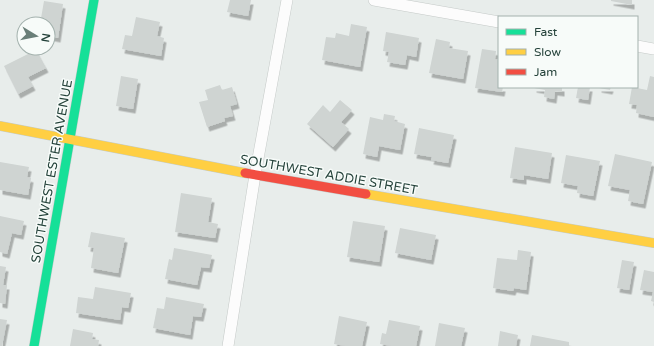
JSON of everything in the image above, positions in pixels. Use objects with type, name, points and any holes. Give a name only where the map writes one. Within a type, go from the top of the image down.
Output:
[{"type":"street","name":"SOUTHWEST ESTER AVENUE","points":[[34,346],[94,0]]},
{"type":"street","points":[[228,346],[255,174],[287,0]]},
{"type":"street","points":[[374,0],[498,22]]},
{"type":"street","points":[[638,46],[654,49]]},
{"type":"street","name":"SOUTHWEST ADDIE STREET","points":[[0,126],[255,174],[654,243]]},
{"type":"building","points":[[230,0],[251,0],[248,16],[227,12]]},
{"type":"building","points":[[632,0],[632,5],[611,1]]},
{"type":"building","points":[[44,1],[63,4],[58,38],[56,38],[56,16],[41,16]]},
{"type":"building","points":[[136,17],[160,22],[157,36],[164,38],[161,56],[122,49],[125,35],[132,36]]},
{"type":"building","points":[[351,24],[367,27],[360,67],[322,60],[326,37],[335,38],[336,33],[349,36]]},
{"type":"building","points":[[386,32],[419,38],[416,57],[407,55],[405,65],[387,62],[389,52],[383,51]]},
{"type":"building","points":[[436,39],[450,42],[449,48],[468,51],[463,79],[429,73]]},
{"type":"building","points":[[482,49],[496,51],[495,59],[498,60],[498,88],[503,88],[502,92],[475,88]]},
{"type":"building","points":[[24,56],[39,56],[46,68],[28,77],[33,86],[18,94],[4,66]]},
{"type":"building","points":[[121,76],[138,79],[133,109],[116,106]]},
{"type":"building","points":[[650,76],[654,77],[654,117],[636,113],[637,105],[629,104],[632,88],[647,90]]},
{"type":"building","points":[[220,85],[222,90],[232,87],[237,104],[230,106],[233,116],[224,118],[225,121],[207,127],[199,102],[208,100],[205,90]]},
{"type":"building","points":[[534,88],[562,88],[562,92],[555,91],[554,99],[544,97],[545,90]]},
{"type":"building","points":[[578,88],[590,88],[588,100],[576,98]]},
{"type":"building","points":[[599,88],[611,88],[610,90]]},
{"type":"building","points":[[340,100],[352,110],[341,122],[349,129],[333,147],[307,124],[323,105],[330,112]]},
{"type":"building","points":[[384,114],[395,116],[394,121],[405,124],[400,150],[379,146],[377,157],[363,154],[370,117],[383,120]]},
{"type":"building","points":[[419,128],[454,135],[448,163],[431,160],[432,157],[414,154]]},
{"type":"building","points":[[515,147],[552,153],[548,179],[524,175],[524,180],[510,178]]},
{"type":"building","points":[[615,154],[652,162],[643,204],[628,201],[630,190],[608,186]]},
{"type":"building","points":[[566,155],[600,161],[593,196],[577,193],[578,186],[561,183]]},
{"type":"building","points":[[0,162],[29,167],[27,177],[31,178],[28,195],[0,190]]},
{"type":"building","points":[[181,193],[212,198],[208,222],[218,224],[215,238],[175,232]]},
{"type":"building","points":[[0,216],[24,221],[21,235],[12,233],[7,254],[0,252]]},
{"type":"building","points":[[353,221],[385,226],[379,262],[347,257]]},
{"type":"building","points":[[400,228],[436,235],[431,260],[395,253]]},
{"type":"building","points":[[91,232],[125,238],[118,273],[91,268],[94,248],[88,247]]},
{"type":"building","points":[[174,248],[212,255],[209,268],[201,267],[197,285],[165,279],[169,259],[172,260]]},
{"type":"building","points":[[518,250],[531,252],[526,290],[514,288],[513,291],[493,288],[497,258],[517,260]]},
{"type":"building","points":[[622,260],[634,262],[629,290],[617,288]]},
{"type":"building","points":[[0,266],[6,267],[3,285],[7,285],[5,304],[0,303]]},
{"type":"building","points":[[644,270],[654,272],[654,302],[651,301],[653,292],[640,290]]},
{"type":"building","points":[[95,287],[131,293],[128,308],[122,307],[120,320],[76,313],[78,297],[93,299]]},
{"type":"building","points":[[166,297],[204,304],[201,317],[193,316],[190,335],[153,328],[157,308],[164,309]]},
{"type":"building","points":[[339,316],[367,322],[362,346],[345,346],[334,344]]},
{"type":"building","points":[[0,319],[7,320],[2,346],[0,346]]},
{"type":"building","points":[[389,320],[420,326],[416,346],[391,346],[380,344],[382,333],[386,334]]},
{"type":"building","points":[[439,323],[465,328],[461,346],[435,346]]},
{"type":"building","points":[[73,329],[93,333],[92,339],[99,340],[98,346],[70,346]]},
{"type":"building","points":[[500,331],[518,335],[516,346],[498,346]]},
{"type":"building","points":[[532,335],[569,342],[569,346],[530,346]]},
{"type":"traffic: fast","points":[[34,346],[94,0]]},
{"type":"traffic: slow","points":[[0,126],[245,173]]},
{"type":"traffic: slow","points":[[366,194],[654,243]]},
{"type":"traffic: jam","points":[[245,173],[366,194]]}]
